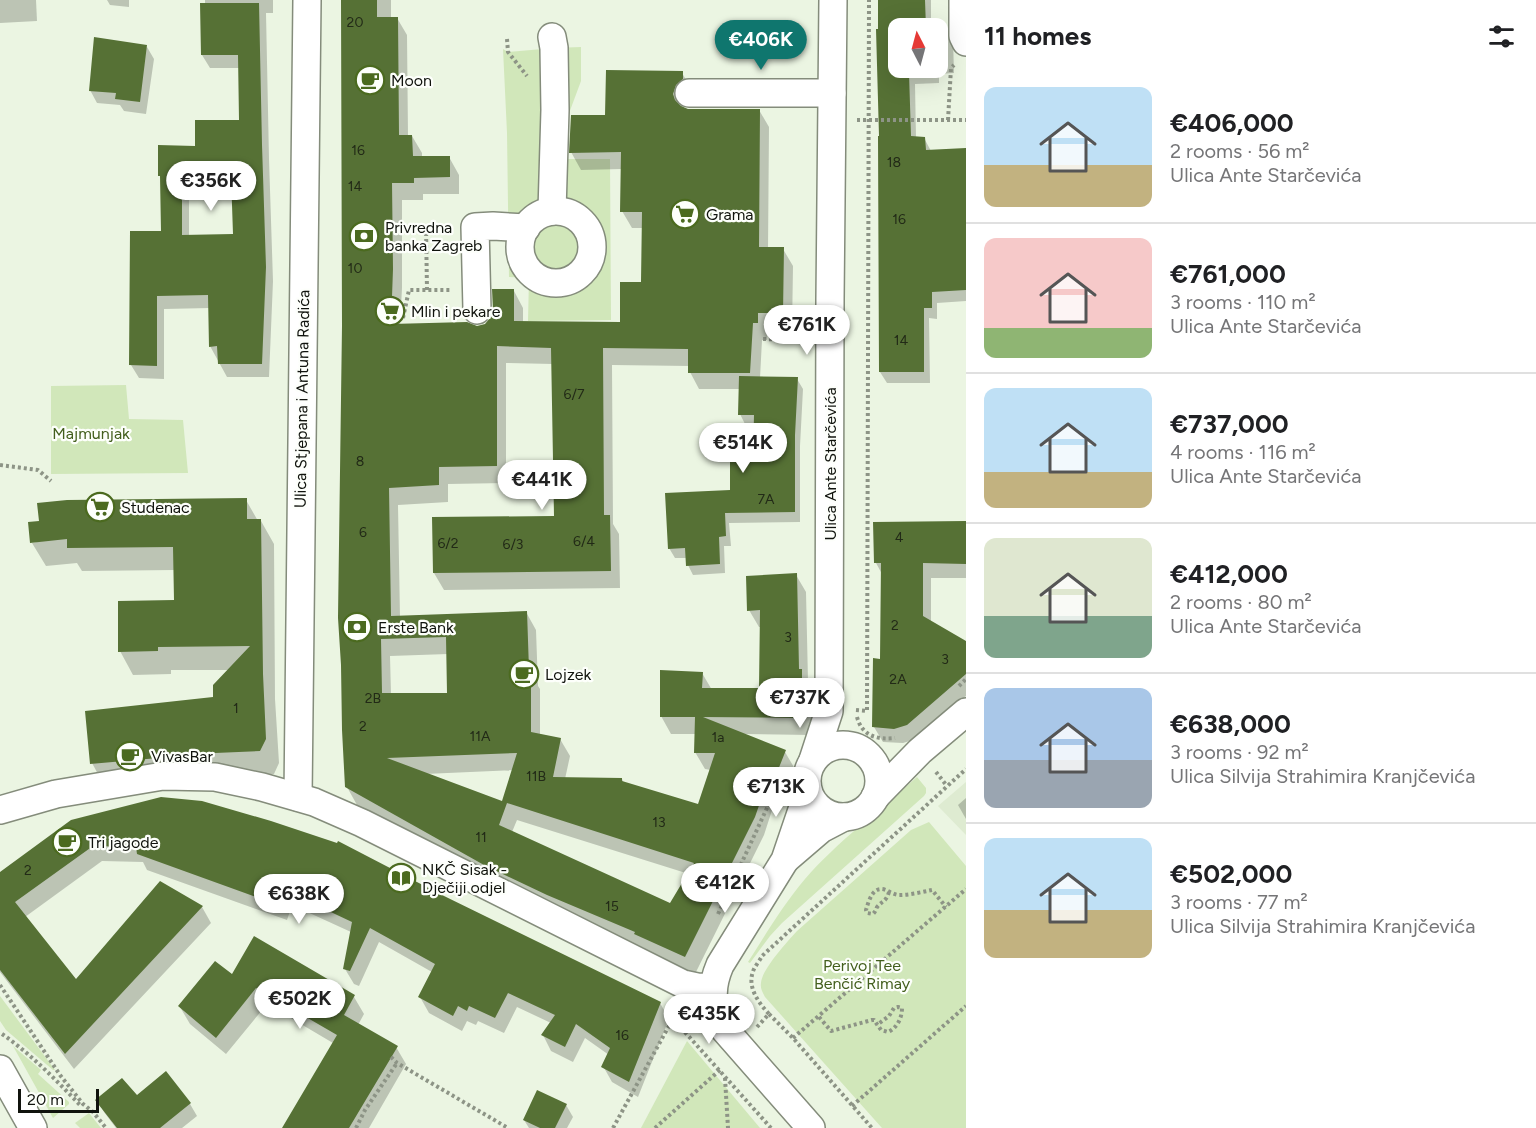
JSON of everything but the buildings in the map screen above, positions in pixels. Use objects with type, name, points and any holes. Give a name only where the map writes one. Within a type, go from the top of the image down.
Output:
[{"type":"street","name":"Ulica Stjepana i Antuna Radića","points":[[298,797],[307,0]]},
{"type":"street","name":"Ulica Ante Starčevića","points":[[713,988],[720,965],[785,860],[804,804],[810,772],[829,711],[833,0]]},
{"type":"street","points":[[962,52],[963,0]]},
{"type":"street","points":[[552,37],[555,110],[552,211]]},
{"type":"street","points":[[689,93],[832,93]]},
{"type":"street","points":[[552,211],[574,215],[589,232],[592,243],[592,255],[580,274],[560,283],[538,278],[523,261],[520,250],[521,238],[526,228],[542,214],[552,211]]},
{"type":"street","points":[[476,299],[476,227],[526,228]]},
{"type":"street","name":"Ulica Ante Starčevića","points":[[829,711],[837,731],[845,740],[860,749]]},
{"type":"street","points":[[875,796],[920,751],[966,712]]},
{"type":"street","points":[[860,749],[874,762],[878,773],[879,785],[875,796],[870,804],[854,815],[844,817],[823,811],[809,795],[810,772],[821,751],[843,744],[881,755],[896,756],[920,751]]},
{"type":"street","points":[[0,810],[56,794],[163,776],[214,777],[262,787],[314,802],[362,823],[683,984],[713,988],[717,1014],[725,1030],[799,1123]]},
{"type":"street","name":"Ulica Ante Starčevića","points":[[785,860],[821,829],[844,817]]},
{"type":"street","points":[[0,1070],[33,1128]]},
{"type":"path","points":[[869,0],[867,711],[855,710],[859,724],[868,734],[881,739],[895,739],[906,732],[946,786]]},
{"type":"path","points":[[507,39],[508,52],[530,79]]},
{"type":"path","points":[[948,120],[951,68],[962,52]]},
{"type":"path","points":[[831,120],[966,120]]},
{"type":"path","points":[[426,227],[427,290]]},
{"type":"path","points":[[402,228],[476,227]]},
{"type":"path","points":[[403,318],[409,290],[427,290],[476,299]]},
{"type":"path","points":[[763,339],[807,340]]},
{"type":"path","points":[[0,465],[38,470],[51,481]]},
{"type":"path","points":[[872,1128],[794,1038],[761,1005],[753,992],[751,981],[754,969],[762,956],[966,769]]},
{"type":"path","points":[[714,921],[781,777]]},
{"type":"path","points":[[889,892],[887,899],[878,906],[873,914],[867,913],[868,902],[876,890],[883,889],[897,895],[932,890],[946,907]]},
{"type":"path","points":[[794,1038],[966,889]]},
{"type":"path","points":[[683,984],[675,1002],[683,1030],[771,1128]]},
{"type":"path","points":[[0,986],[81,1106]]},
{"type":"path","points":[[819,1017],[831,1031],[872,1020],[880,1030],[890,1031],[899,1022],[902,1008],[898,1006],[894,1008],[878,1025]]},
{"type":"path","points":[[852,1106],[966,1006]]},
{"type":"path","points":[[613,1128],[677,1012]]},
{"type":"path","points":[[762,1021],[770,1014]]},
{"type":"path","points":[[2,1034],[50,1074],[81,1106],[93,1112],[106,1128]]},
{"type":"path","points":[[391,1057],[396,1063],[507,1128]]},
{"type":"path","points":[[356,1128],[396,1063]]},
{"type":"path","points":[[655,1128],[720,1070]]},
{"type":"path","points":[[725,1078],[728,1128]]},
{"type":"shaded area","points":[[966,782],[966,835],[938,806]]},
{"type":"green space","points":[[581,47],[581,81],[568,116],[568,159],[610,159],[611,320],[528,321],[529,278],[509,277],[503,49],[508,52]]},
{"type":"green space","name":"Majmunjak","points":[[126,385],[129,419],[183,420],[188,473],[51,474],[51,386]]},
{"type":"green space","points":[[917,777],[926,788],[924,796],[782,923],[750,963],[748,962],[789,899],[805,879],[845,839]]},
{"type":"green space","name":"Perivoj Tee Benčić Rimay","points":[[929,822],[966,866],[966,1128],[882,1128],[765,997],[761,983],[770,963],[797,931],[911,830]]},
{"type":"green space","points":[[0,996],[55,1070],[6,1030],[0,1021]]},
{"type":"green space","points":[[687,1041],[760,1128],[641,1128]]},
{"type":"green space","points":[[13,1046],[41,1070],[38,1074],[69,1102],[53,1118]]},
{"type":"green space","points":[[89,1113],[101,1128],[80,1128],[75,1123]]},
{"type":"place","name":"Moon","points":[[370,80]]},
{"type":"place","name":"Grama","points":[[685,214]]},
{"type":"place","name":"Privredna banka Zagreb","points":[[364,236]]},
{"type":"place","name":"Mlin i pekare","points":[[390,311]]},
{"type":"place","name":"Studenac","points":[[100,507]]},
{"type":"place","name":"Erste Bank","points":[[357,627]]},
{"type":"place","name":"Lojzek","points":[[524,674]]},
{"type":"place","name":"VivasBar","points":[[130,756]]},
{"type":"place","name":"Tri jagode","points":[[67,842]]},
{"type":"place","name":"NKČ Sisak - Dječiji odjel","points":[[401,878]]}]
